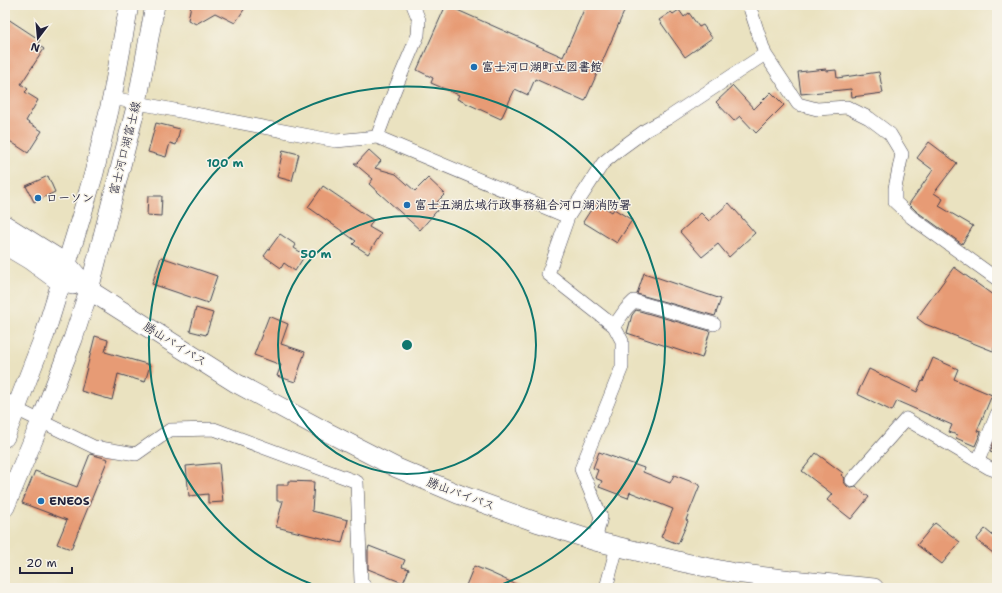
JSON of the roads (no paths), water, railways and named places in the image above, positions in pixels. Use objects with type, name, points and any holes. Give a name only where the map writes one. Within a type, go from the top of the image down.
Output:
[{"type":"main road","name":"富士河口湖富士線","points":[[5,437],[10,404],[45,334],[94,173],[112,98],[129,5]]},
{"type":"main road","name":"富士河口湖富士線","points":[[5,507],[41,421],[73,339],[90,290],[137,104],[155,5]]},
{"type":"main road","points":[[5,225],[67,264],[90,290]]},
{"type":"main road","points":[[5,245],[30,260],[60,282],[90,290]]},
{"type":"main road","name":"勝山バイパス","points":[[90,290],[236,383],[397,468],[458,494],[539,523],[617,547],[686,563],[736,573],[874,588]]},
{"type":"street","points":[[377,137],[395,89],[418,35],[418,20],[413,5]]},
{"type":"street","points":[[749,5],[765,54],[798,104],[817,108],[847,107],[868,118],[890,134],[902,154],[895,188],[895,202],[912,217],[997,279]]},
{"type":"street","points":[[595,540],[601,517],[582,469],[622,367],[622,341],[614,326],[548,274],[568,217],[603,164],[620,149],[646,130],[668,118],[765,54]]},
{"type":"street","points":[[112,98],[336,141],[377,137],[568,217]]},
{"type":"street","points":[[614,326],[626,309],[634,301],[714,324]]},
{"type":"street","points":[[10,404],[94,447],[136,454],[170,430],[214,429],[357,482],[361,582],[366,588]]},
{"type":"street","points":[[978,461],[997,414]]},
{"type":"street","points":[[852,480],[906,419],[989,468],[997,471]]},
{"type":"street","points":[[606,588],[617,547]]},
{"type":"place","name":"富士河口湖町立図書館","points":[[474,67]]},
{"type":"place","name":"ローソン","points":[[38,198]]},
{"type":"place","name":"富士五湖広域行政事務組合河口湖消防署","points":[[407,205]]},
{"type":"place","name":"ENEOS","points":[[41,501]]}]
